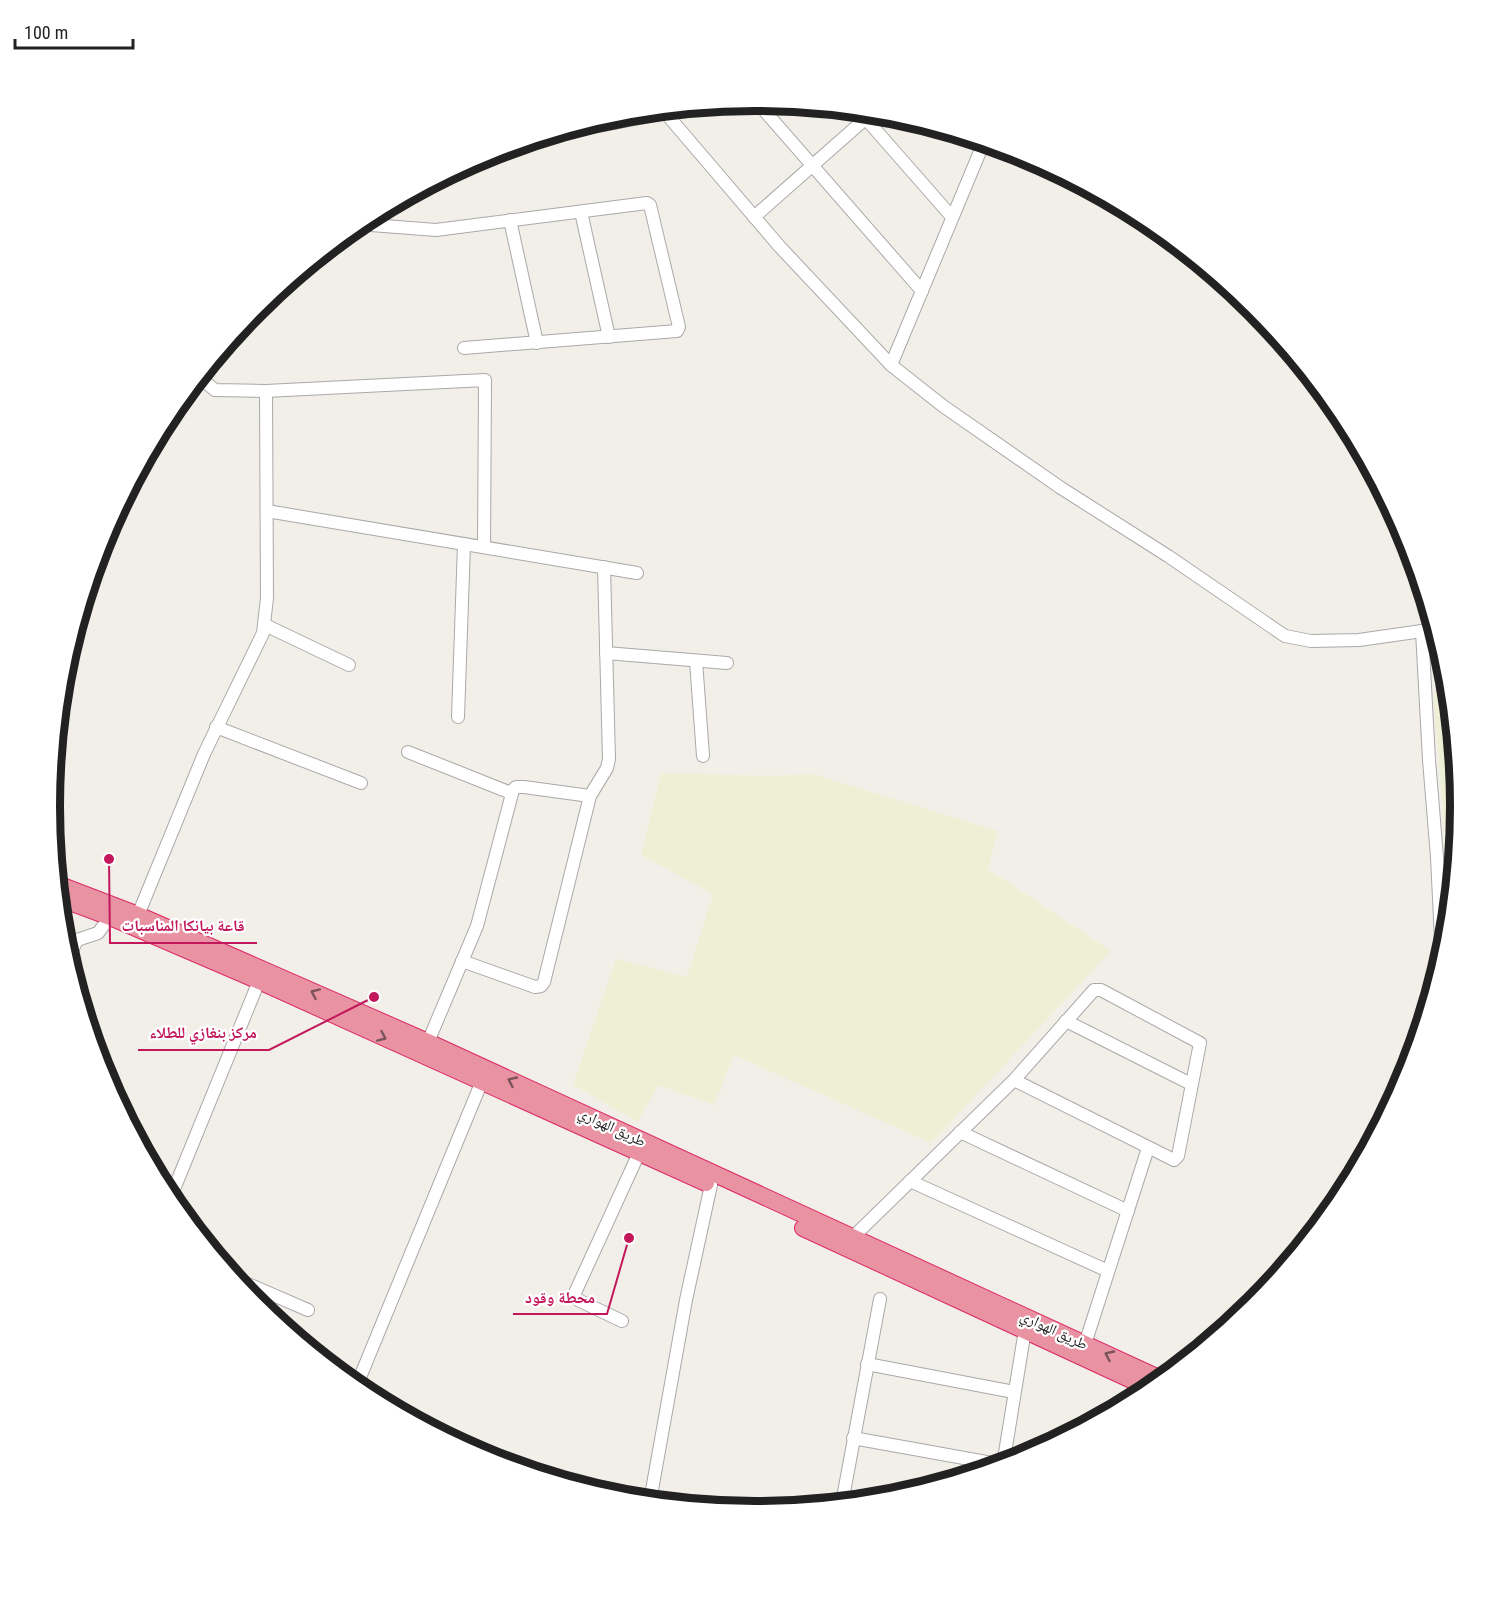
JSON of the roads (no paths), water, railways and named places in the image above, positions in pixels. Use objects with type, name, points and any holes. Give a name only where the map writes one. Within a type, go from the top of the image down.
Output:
[{"type":"highway","name":"طريق الهواري","points":[[68,897],[138,915],[428,1042],[1152,1376]]},
{"type":"highway","name":"طريق الهواري","points":[[68,897],[711,1185],[1141,1384]]},
{"type":"street","points":[[765,111],[922,291]]},
{"type":"street","points":[[669,117],[754,216],[891,365],[943,406],[1061,489],[1168,556],[1286,636],[1311,641],[1359,640],[1427,629]]},
{"type":"street","points":[[754,216],[860,119]]},
{"type":"street","points":[[872,121],[952,217]]},
{"type":"street","points":[[891,365],[981,149]]},
{"type":"street","points":[[374,225],[436,230],[647,203],[650,205],[679,327],[675,332],[464,348]]},
{"type":"street","points":[[581,212],[609,337]]},
{"type":"street","points":[[510,220],[537,343]]},
{"type":"street","points":[[206,381],[215,390],[266,391],[485,380],[484,547]]},
{"type":"street","points":[[138,915],[216,727],[265,626],[267,598],[266,391]]},
{"type":"street","points":[[267,511],[637,573]]},
{"type":"street","points":[[458,717],[464,544]]},
{"type":"street","points":[[462,961],[535,987],[541,986],[544,982],[590,796],[607,768],[609,759],[604,567]]},
{"type":"street","points":[[265,626],[349,665]]},
{"type":"street","points":[[1422,631],[1440,922]]},
{"type":"street","points":[[606,653],[727,663]]},
{"type":"street","points":[[696,661],[703,756]]},
{"type":"street","points":[[216,727],[361,783]]},
{"type":"street","points":[[408,752],[511,794]]},
{"type":"street","points":[[428,1042],[477,926],[511,794],[516,787],[524,787],[590,796]]},
{"type":"street","points":[[74,946],[77,940],[98,933],[110,917]]},
{"type":"street","points":[[174,1188],[259,981]]},
{"type":"street","points":[[852,1238],[1014,1080],[1091,992],[1101,990],[1199,1041],[1201,1045],[1176,1159],[1170,1160],[1014,1080]]},
{"type":"street","points":[[1066,1021],[1191,1084]]},
{"type":"street","points":[[360,1377],[482,1082]]},
{"type":"street","points":[[960,1132],[1128,1211]]},
{"type":"street","points":[[1084,1344],[1148,1148]]},
{"type":"street","points":[[622,1321],[578,1300],[574,1295],[639,1153]]},
{"type":"street","points":[[910,1181],[1108,1271]]},
{"type":"street","points":[[651,1493],[678,1343],[711,1185]]},
{"type":"street","points":[[254,1287],[308,1310]]},
{"type":"street","points":[[843,1495],[880,1299]]},
{"type":"street","points":[[1005,1454],[1025,1330]]},
{"type":"street","points":[[867,1364],[1014,1392]]},
{"type":"street","points":[[853,1438],[984,1462]]},
{"type":"place","name":"قاعة بيانكا المناسبات","points":[[109,859]]},
{"type":"place","name":"مركز بنغازي للطلاء","points":[[374,997]]},
{"type":"place","name":"محطة وقود","points":[[629,1238]]}]
